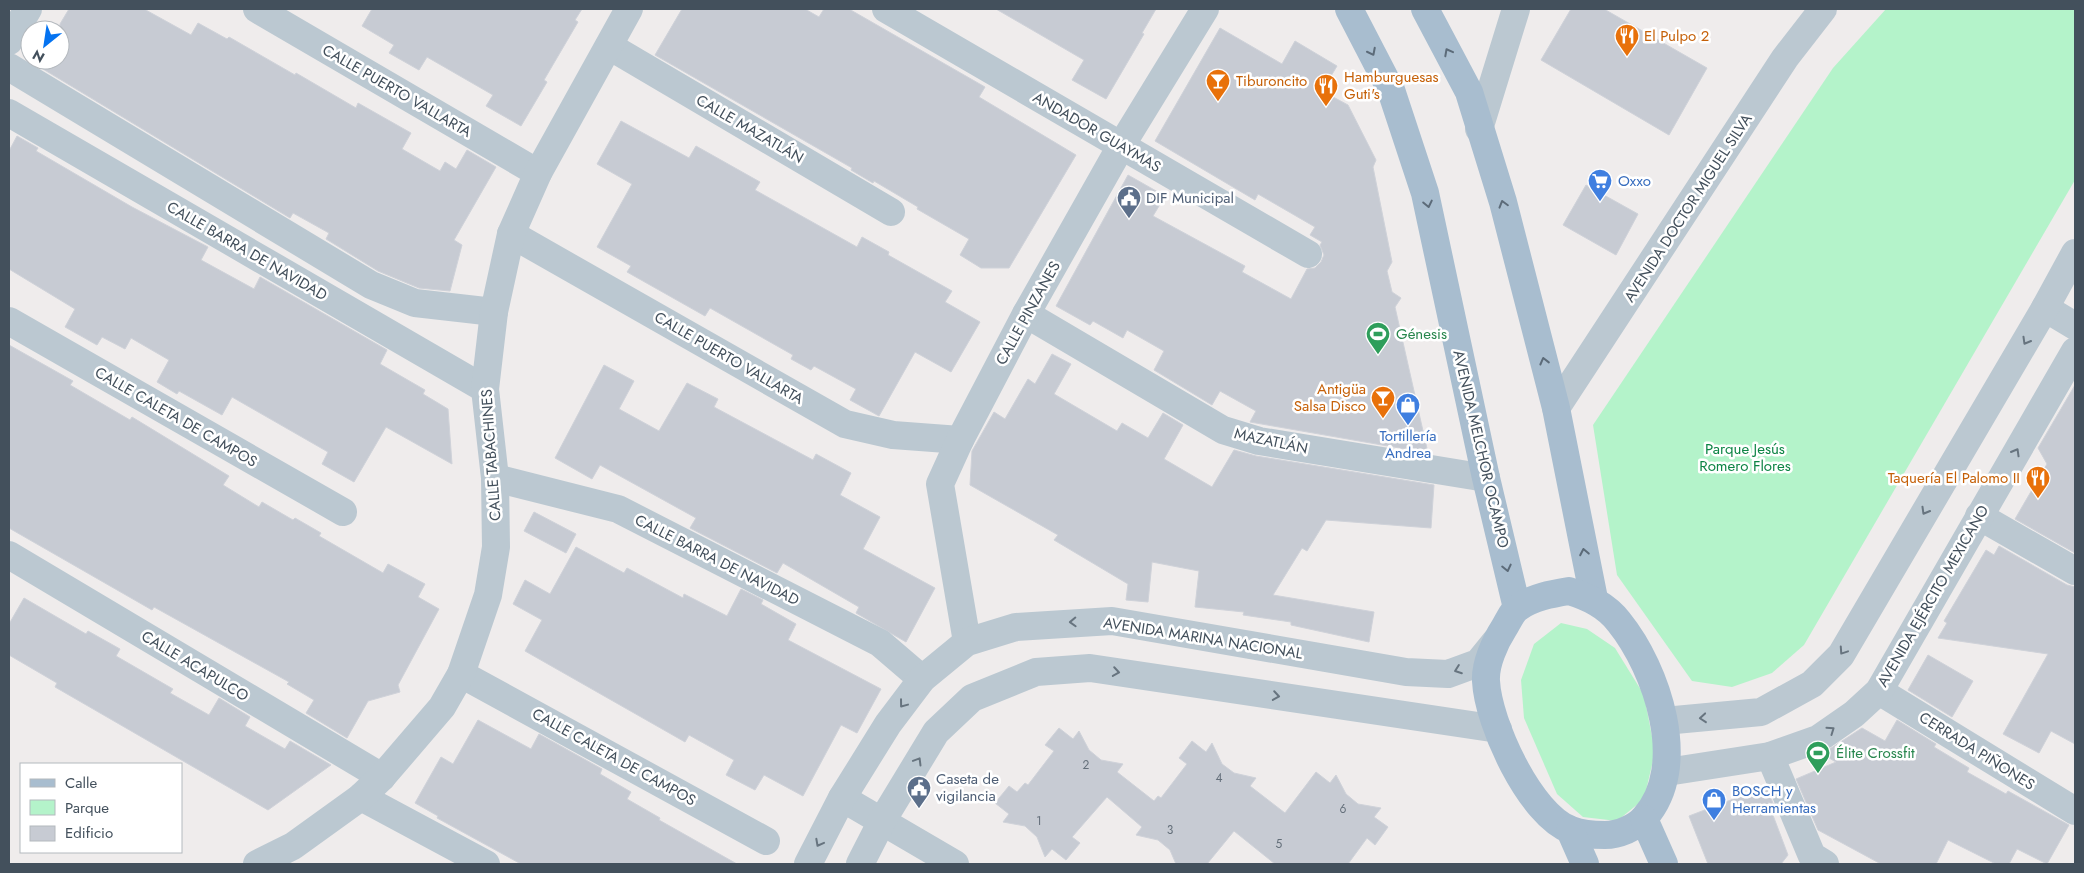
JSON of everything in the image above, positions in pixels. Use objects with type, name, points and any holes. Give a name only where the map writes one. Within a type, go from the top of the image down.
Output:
[{"type":"main road","name":"AVENIDA MELCHOR OCAMPO","points":[[1350,9],[1391,90],[1425,193],[1486,478],[1517,608]]},
{"type":"main road","points":[[1425,9],[1469,92],[1503,202],[1556,408],[1594,600]]},
{"type":"main road","points":[[1569,591],[1594,600],[1619,621],[1638,651],[1650,675],[1664,721],[1667,772],[1659,798],[1644,819],[1617,834],[1596,835],[1570,830],[1549,816],[1523,784],[1490,711],[1486,679],[1495,642],[1517,608],[1541,596],[1569,591]]},
{"type":"main road","points":[[1644,819],[1664,864]]},
{"type":"main road","points":[[1570,830],[1585,864]]},
{"type":"street","points":[[9,41],[28,9]]},
{"type":"street","name":"CALLE PUERTO VALLARTA","points":[[257,9],[538,173]]},
{"type":"street","name":"CALLE TABACHINES","points":[[257,864],[293,846],[361,796],[382,778],[442,707],[461,674],[488,595],[496,547],[495,478],[485,389],[494,312],[511,234],[538,173],[629,9]]},
{"type":"street","name":"ANDADOR GUAYMAS","points":[[886,9],[1308,254]]},
{"type":"street","name":"CALLE PINZANES","points":[[968,642],[940,484],[960,440],[1026,314],[1121,146],[1205,9]]},
{"type":"street","name":"AVENIDA DOCTOR MIGUEL SILVA","points":[[1556,408],[1785,58],[1823,9]]},
{"type":"street","points":[[1479,129],[1514,11]]},
{"type":"street","name":"CALLE MAZATLÁN","points":[[609,46],[891,212]]},
{"type":"street","points":[[9,67],[371,285],[414,304],[494,312]]},
{"type":"street","name":"CALLE BARRA DE NAVIDAD","points":[[9,113],[485,389]]},
{"type":"street","name":"CALLE PUERTO VALLARTA","points":[[511,234],[845,424],[893,435],[960,440]]},
{"type":"street","points":[[1664,721],[1761,712],[1812,684],[1840,655],[2073,263]]},
{"type":"street","points":[[2045,308],[2075,326]]},
{"type":"street","name":"MAZATLÁN","points":[[1026,314],[1223,430],[1259,441],[1486,478]]},
{"type":"street","name":"CALLE CALETA DE CAMPOS","points":[[9,321],[343,512]]},
{"type":"street","name":"AVENIDA EJÉRCITO MEXICANO","points":[[1667,772],[1770,756],[1818,739],[1854,714],[1879,691],[2075,351]]},
{"type":"street","name":"CALLE BARRA DE NAVIDAD","points":[[495,478],[618,509],[880,643],[922,679]]},
{"type":"street","points":[[1979,516],[2075,571]]},
{"type":"street","name":"CALLE ACAPULCO","points":[[9,555],[382,778]]},
{"type":"street","name":"AVENIDA MARINA NACIONAL","points":[[808,864],[842,798],[888,724],[922,679],[968,642],[1016,627],[1112,621],[1406,672],[1448,674],[1478,663],[1495,642]]},
{"type":"street","points":[[860,864],[882,821],[936,732],[972,698],[1036,672],[1090,668],[1498,730]]},
{"type":"street","name":"CALLE CALETA DE CAMPOS","points":[[461,674],[766,841]]},
{"type":"street","name":"CERRADA PIÑONES","points":[[1879,691],[2075,811]]},
{"type":"street","points":[[1770,756],[1812,856],[1825,864]]},
{"type":"street","points":[[361,796],[486,864]]},
{"type":"street","points":[[842,798],[955,864]]},
{"type":"green space","name":"Parque Jesús Romero Flores","points":[[1886,9],[2075,9],[2075,180],[1804,645],[1772,673],[1732,687],[1692,681],[1617,575],[1593,425],[1833,68]]},
{"type":"green space","points":[[1561,623],[1587,629],[1615,648],[1644,695],[1655,752],[1644,799],[1617,821],[1583,817],[1557,794],[1524,718],[1521,680],[1534,644]]},
{"type":"building","points":[[69,9],[144,9],[191,35],[198,23],[227,39],[229,37],[295,75],[296,73],[356,108],[358,103],[411,133],[402,149],[440,171],[445,162],[456,169],[467,150],[496,167],[454,240],[462,245],[450,291],[419,288],[378,271],[326,239],[329,233],[293,213],[290,218],[45,70],[70,70],[70,20],[62,20]]},
{"type":"building","points":[[372,9],[582,9],[575,20],[578,22],[544,80],[547,82],[521,126],[486,106],[493,95],[427,57],[419,70],[389,53],[394,45],[362,26]]},
{"type":"building","points":[[682,9],[805,9],[819,17],[824,9],[849,9],[985,87],[979,97],[1076,155],[1009,268],[981,268],[960,255],[969,239],[874,181],[873,183],[851,170],[852,168],[655,55]]},
{"type":"building","points":[[996,9],[1156,9],[1142,33],[1144,34],[1106,99],[1072,80],[1084,60]]},
{"type":"building","points":[[1571,9],[1604,9],[1707,68],[1669,135],[1541,60]]},
{"type":"building","points":[[1220,28],[1282,64],[1295,41],[1337,66],[1322,91],[1348,105],[1376,160],[1373,167],[1392,262],[1387,271],[1392,292],[1401,298],[1395,307],[1428,453],[1250,422],[1256,411],[1220,391],[1212,405],[1154,370],[1164,351],[1127,330],[1123,338],[1093,321],[1090,325],[1056,306],[1128,175],[1165,196],[1153,216],[1245,266],[1242,272],[1291,299],[1307,269],[1315,268],[1321,262],[1324,255],[1320,245],[1322,242],[1310,235],[1315,227],[1258,194],[1255,200],[1155,141]]},
{"type":"building","points":[[621,121],[689,158],[696,146],[760,182],[755,190],[857,247],[862,237],[889,252],[888,255],[952,291],[945,302],[980,322],[951,372],[915,352],[879,416],[850,400],[856,389],[814,366],[811,370],[791,359],[793,355],[710,308],[705,316],[627,272],[631,266],[597,247],[632,184],[597,164]]},
{"type":"building","points":[[17,136],[38,148],[36,151],[132,207],[208,247],[201,260],[254,289],[260,277],[387,350],[380,364],[425,390],[423,394],[448,409],[452,464],[386,427],[354,482],[322,464],[328,452],[232,397],[222,415],[179,391],[177,394],[157,382],[169,360],[131,338],[125,349],[102,337],[97,345],[65,327],[75,309],[9,269],[9,151]]},
{"type":"building","points":[[1586,185],[1638,214],[1616,255],[1563,225]]},
{"type":"building","points":[[9,345],[73,381],[70,385],[130,420],[132,417],[229,476],[223,485],[259,507],[262,502],[293,520],[295,518],[321,533],[319,536],[383,573],[388,564],[425,584],[418,597],[439,609],[398,685],[400,692],[368,701],[347,738],[306,713],[314,700],[287,684],[289,682],[154,607],[152,610],[9,528]]},
{"type":"building","points":[[1052,354],[1071,364],[1054,394],[1117,431],[1122,423],[1148,438],[1163,413],[1183,425],[1164,459],[1212,487],[1234,450],[1256,456],[1434,485],[1431,528],[1326,520],[1307,551],[1302,548],[1273,595],[1374,612],[1369,642],[1291,625],[1291,622],[1243,615],[1244,612],[1195,607],[1199,571],[1152,562],[1148,602],[1126,600],[1128,584],[1054,540],[1058,535],[970,485],[972,451],[994,412],[1005,419],[1028,379],[1035,384]]},
{"type":"building","points":[[604,365],[634,381],[619,409],[659,431],[687,383],[718,399],[714,407],[813,460],[816,454],[851,473],[840,495],[880,517],[863,549],[935,588],[906,642],[856,613],[859,607],[783,563],[777,573],[690,528],[696,518],[600,465],[592,479],[555,458]]},
{"type":"building","points":[[2075,385],[2075,553],[2015,519],[2047,464],[2038,448]]},
{"type":"building","points":[[534,512],[576,534],[566,553],[524,531]]},
{"type":"building","points":[[1999,546],[2067,585],[2075,587],[2075,744],[2051,731],[2039,753],[2003,734],[2048,654],[1938,638],[1947,623],[1944,621],[1986,550],[1994,555]]},
{"type":"building","points":[[576,547],[624,573],[627,568],[683,598],[684,594],[727,616],[741,589],[763,600],[761,604],[796,624],[788,640],[881,689],[857,733],[841,725],[803,796],[764,775],[755,790],[726,775],[734,760],[689,735],[685,742],[525,651],[542,620],[513,604],[525,580],[550,594]]},
{"type":"building","points":[[24,598],[86,634],[88,631],[120,649],[116,656],[173,689],[170,693],[209,715],[219,698],[250,717],[245,726],[285,749],[290,741],[331,765],[268,810],[55,687],[57,683],[9,655],[9,624]]},
{"type":"building","points":[[1928,655],[1973,681],[1952,717],[1908,690]]},
{"type":"building","points":[[478,720],[531,749],[539,734],[602,769],[600,774],[631,792],[627,799],[660,818],[659,820],[737,864],[521,864],[437,818],[438,816],[415,803],[441,757],[453,764]]},
{"type":"building","points":[[1897,720],[1936,744],[1934,747],[1969,768],[1967,772],[2006,794],[2008,791],[2069,825],[2047,864],[2017,849],[2009,864],[1996,864],[1948,840],[1936,864],[1881,864],[1818,830],[1796,779],[1836,762],[1822,754],[1862,728],[1885,741]]},
{"type":"building","points":[[1059,728],[1073,739],[1079,731],[1089,750],[1101,760],[1123,764],[1117,772],[1154,801],[1158,796],[1161,798],[1187,764],[1179,758],[1192,741],[1206,752],[1212,743],[1222,764],[1234,773],[1256,778],[1250,786],[1285,813],[1316,772],[1330,783],[1336,775],[1346,794],[1358,804],[1381,808],[1374,817],[1388,827],[1375,845],[1367,838],[1348,864],[1275,864],[1234,831],[1207,864],[1176,864],[1170,850],[1158,840],[1136,835],[1142,827],[1107,797],[1072,837],[1080,843],[1066,860],[1052,849],[1045,857],[1037,837],[1025,826],[1003,822],[1009,814],[995,803],[1009,786],[1017,792],[1025,783],[1028,785],[1054,751],[1045,745]]},
{"type":"building","points":[[1762,788],[1764,792],[1768,790],[1774,806],[1768,802],[1788,855],[1781,864],[1708,864],[1689,816]]},
{"type":"place","name":"El Pulpo 2","points":[[1627,57]]},
{"type":"place","name":"Tiburoncito","points":[[1218,102]]},
{"type":"place","name":"Hamburguesas Guti's","points":[[1326,107]]},
{"type":"place","name":"Oxxo","points":[[1600,202]]},
{"type":"place","name":"DIF Municipal","points":[[1129,219]]},
{"type":"place","name":"Génesis","points":[[1378,355]]},
{"type":"place","name":"Antigüa Salsa Disco","points":[[1383,419]]},
{"type":"place","name":"Tortillería Andrea","points":[[1408,426]]},
{"type":"place","name":"Taquería El Palomo II","points":[[2038,499]]},
{"type":"place","name":"Élite Crossfit","points":[[1818,774]]},
{"type":"place","name":"Caseta de vigilancia","points":[[919,809]]},
{"type":"place","name":"BOSCH y Herramientas","points":[[1714,821]]}]
